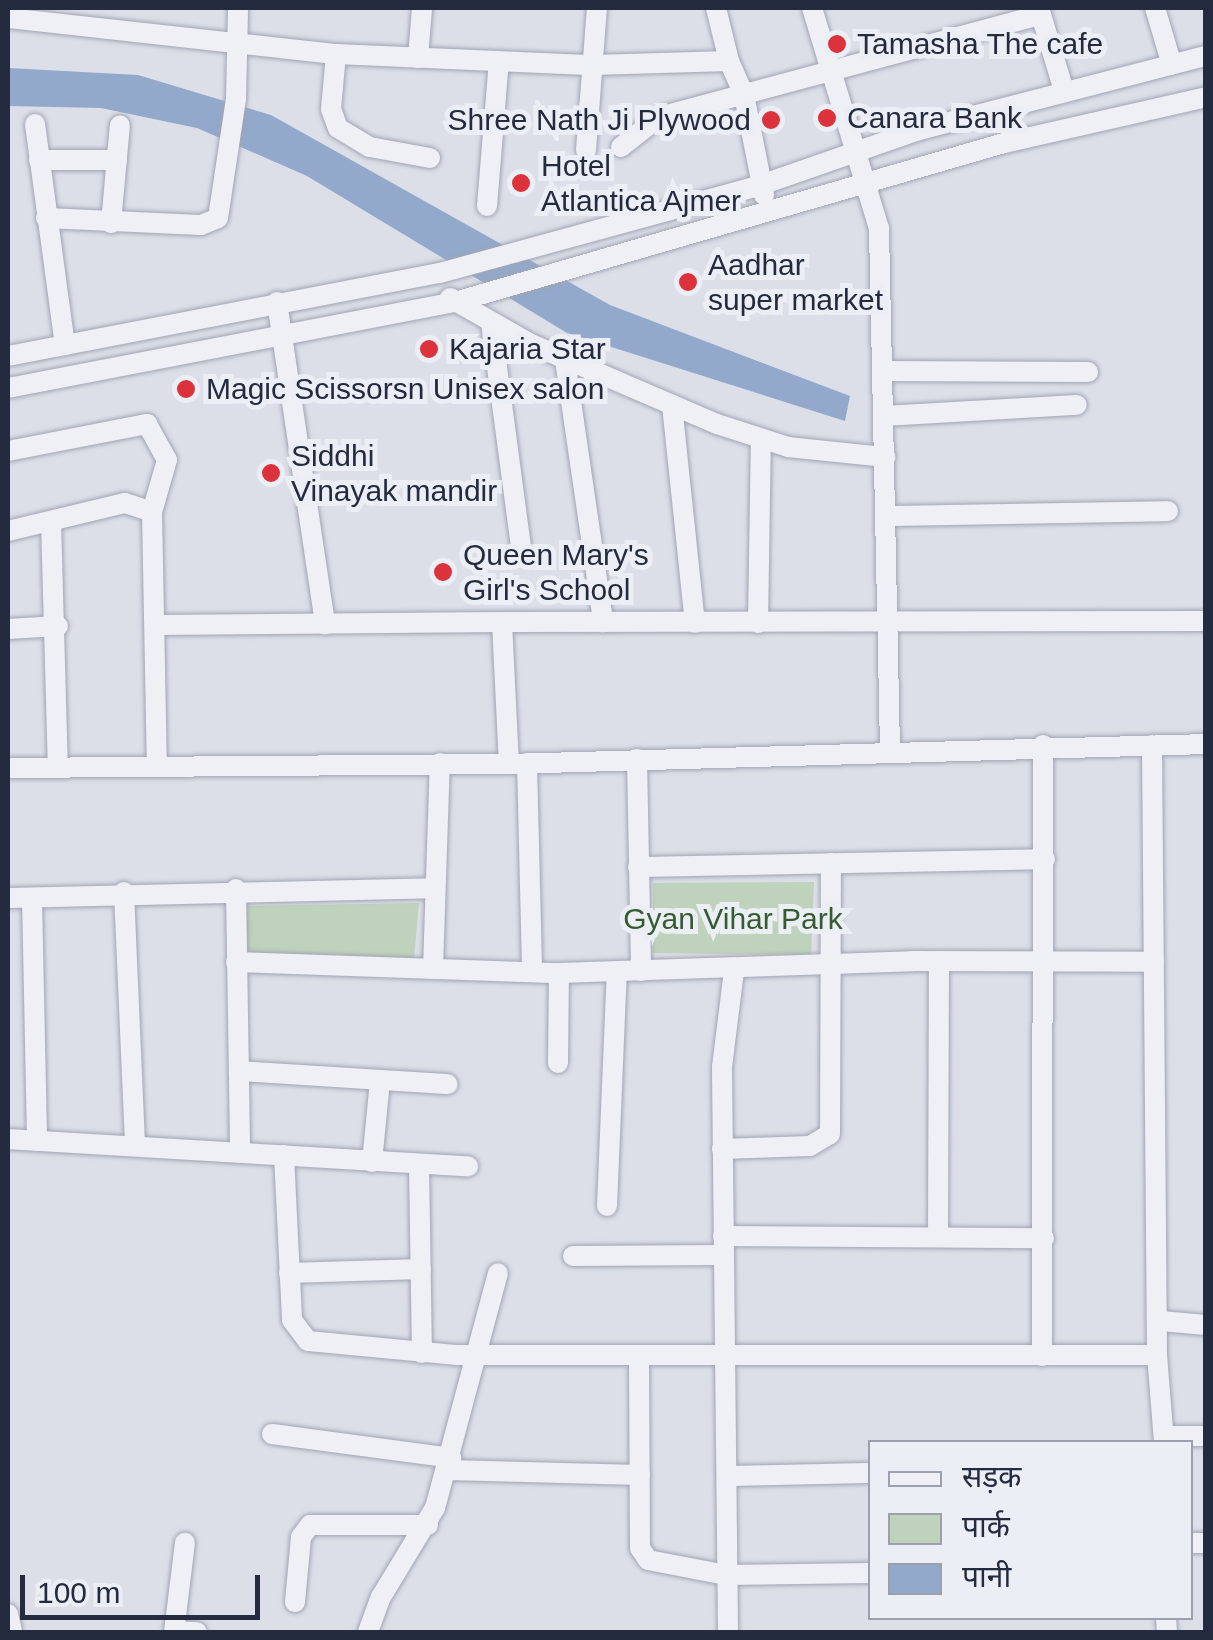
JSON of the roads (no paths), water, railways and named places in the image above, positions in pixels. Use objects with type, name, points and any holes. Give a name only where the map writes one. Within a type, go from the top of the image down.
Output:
[{"type":"street","points":[[46,218],[202,225],[218,218],[238,8]]},
{"type":"street","points":[[418,58],[422,8]]},
{"type":"street","points":[[586,150],[597,8]]},
{"type":"street","points":[[716,8],[744,95],[769,215]]},
{"type":"street","points":[[812,8],[856,150],[863,186],[879,228],[890,750]]},
{"type":"street","points":[[1155,8],[1172,65]]},
{"type":"street","points":[[621,147],[658,117],[833,72],[1040,11],[1064,91]]},
{"type":"street","points":[[8,18],[237,47],[336,54],[593,65],[730,61]]},
{"type":"street","points":[[336,54],[331,109],[338,128],[370,148],[430,158]]},
{"type":"street","points":[[8,356],[432,275],[762,185],[856,150],[1064,91],[1206,56]]},
{"type":"street","points":[[488,206],[499,61]]},
{"type":"street","points":[[8,388],[465,299],[769,215],[1004,144],[1206,97]]},
{"type":"street","points":[[35,124],[65,345]]},
{"type":"street","points":[[111,223],[120,125]]},
{"type":"street","points":[[40,160],[117,160]]},
{"type":"street","points":[[432,275],[490,322],[565,360],[672,406],[761,439],[886,457]]},
{"type":"street","points":[[276,302],[325,624]]},
{"type":"street","points":[[490,322],[522,547]]},
{"type":"street","points":[[565,360],[603,622]]},
{"type":"street","points":[[882,376],[1088,372]]},
{"type":"street","points":[[884,413],[1078,405]]},
{"type":"street","points":[[672,406],[695,623]]},
{"type":"street","points":[[8,451],[147,424],[167,460],[152,512],[157,766]]},
{"type":"street","points":[[758,623],[761,439]]},
{"type":"street","points":[[8,531],[125,504],[152,512]]},
{"type":"street","points":[[888,516],[1168,512]]},
{"type":"street","points":[[51,522],[58,626],[58,766]]},
{"type":"street","points":[[502,622],[518,763],[532,972]]},
{"type":"street","points":[[156,626],[1206,622]]},
{"type":"street","points":[[8,629],[58,626]]},
{"type":"street","points":[[8,768],[518,763],[1043,745],[1206,744]]},
{"type":"street","points":[[1042,1356],[1046,961],[1043,745]]},
{"type":"street","points":[[1152,745],[1161,1321],[1157,1355],[1164,1440],[1206,1436]]},
{"type":"street","points":[[637,759],[641,970]]},
{"type":"street","points":[[433,969],[440,763]]},
{"type":"street","points":[[638,867],[1045,859]]},
{"type":"street","points":[[722,1148],[810,1146],[830,1134],[826,967],[832,863]]},
{"type":"street","points":[[8,898],[236,889],[434,888]]},
{"type":"street","points":[[236,889],[240,1153]]},
{"type":"street","points":[[124,892],[135,1146]]},
{"type":"street","points":[[32,898],[37,1140]]},
{"type":"street","points":[[236,962],[559,973],[939,961],[1154,962]]},
{"type":"street","points":[[938,1237],[939,961]]},
{"type":"street","points":[[728,1632],[728,1476],[721,1354],[722,1067],[734,970]]},
{"type":"street","points":[[607,1206],[616,972]]},
{"type":"street","points":[[558,1063],[559,973]]},
{"type":"street","points":[[240,1071],[448,1084]]},
{"type":"street","points":[[372,1162],[380,1080]]},
{"type":"street","points":[[8,1139],[468,1166]]},
{"type":"street","points":[[284,1155],[292,1320],[308,1340],[422,1354],[481,1356],[1157,1355]]},
{"type":"street","points":[[419,1165],[422,1354]]},
{"type":"street","points":[[573,1256],[938,1237],[1044,1238]]},
{"type":"street","points":[[289,1273],[421,1269]]},
{"type":"street","points":[[368,1632],[380,1598],[428,1524],[450,1464],[481,1356],[498,1273]]},
{"type":"street","points":[[1161,1321],[1206,1325]]},
{"type":"street","points":[[639,1357],[643,1555],[726,1575],[868,1573]]},
{"type":"street","points":[[272,1434],[450,1464],[640,1475]]},
{"type":"street","points":[[728,1476],[868,1474]]},
{"type":"street","points":[[296,1602],[301,1536],[310,1525],[428,1524]]},
{"type":"street","points":[[184,1543],[174,1632],[197,1632]]},
{"type":"street","points":[[8,1614],[12,1632]]},
{"type":"water","points":[[8,68],[138,75],[271,115],[610,305],[850,396],[845,421],[567,333],[307,176],[197,128],[101,108],[8,106]]},
{"type":"place","name":"Tamasha The cafe","points":[[837,44]]},
{"type":"place","name":"Canara Bank","points":[[827,118]]},
{"type":"place","name":"Shree Nath Ji Plywood","points":[[771,120]]},
{"type":"place","name":"Hotel Atlantica Ajmer","points":[[521,183]]},
{"type":"place","name":"Aadhar super market","points":[[688,282]]},
{"type":"place","name":"Kajaria Star","points":[[429,349]]},
{"type":"place","name":"Magic Scissorsn Unisex salon","points":[[186,389]]},
{"type":"place","name":"Siddhi Vinayak mandir","points":[[271,473]]},
{"type":"place","name":"Queen Mary's Girl's School","points":[[443,572]]},
{"type":"park label","name":"Gyan Vihar Park","points":[[733,919]]}]
